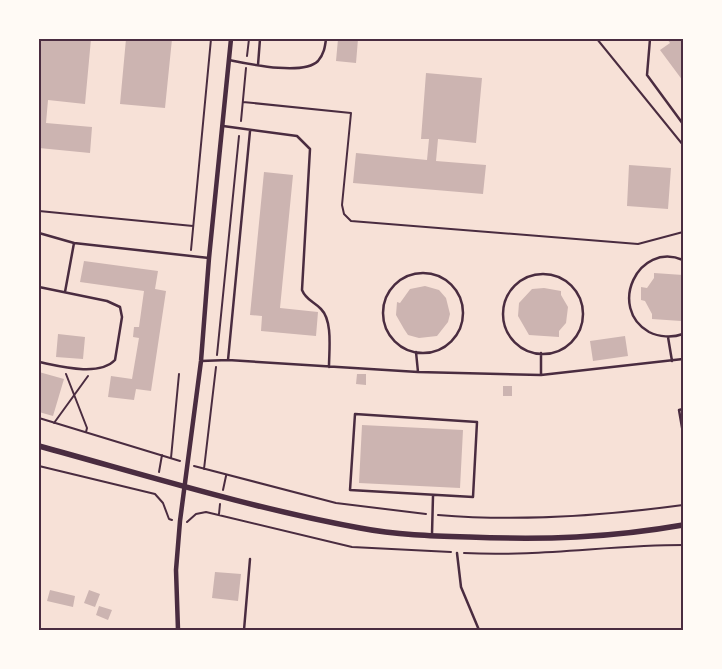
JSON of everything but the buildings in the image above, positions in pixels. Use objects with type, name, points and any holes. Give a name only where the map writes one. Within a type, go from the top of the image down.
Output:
[{"type":"street","points":[[178,630],[176,570],[201,360],[209,258],[231,39]]},
{"type":"street","points":[[39,446],[256,506],[362,528],[432,536],[544,540],[599,537],[683,526]]},
{"type":"lane","points":[[258,65],[260,39]]},
{"type":"lane","points":[[229,60],[258,65],[305,68],[317,61],[324,50],[326,39]]},
{"type":"lane","points":[[650,39],[647,75],[683,124]]},
{"type":"lane","points":[[223,126],[297,136],[310,149],[302,290],[306,299],[320,308],[327,317],[329,366]]},
{"type":"lane","points":[[228,360],[250,131]]},
{"type":"lane","points":[[39,233],[74,243],[209,258]]},
{"type":"lane","points":[[65,293],[74,243]]},
{"type":"lane","points":[[683,260],[665,256],[652,260],[640,268],[632,278],[628,291],[629,305],[634,318],[642,328],[654,335],[668,337],[683,334]]},
{"type":"lane","points":[[420,272],[433,274],[451,284],[462,301],[464,315],[461,328],[454,340],[443,348],[430,353],[416,352],[404,348],[394,340],[387,329],[383,317],[384,304],[389,292],[397,282],[420,272]]},
{"type":"lane","points":[[540,273],[553,274],[565,280],[575,290],[582,302],[583,316],[580,329],[573,341],[562,349],[549,354],[541,353],[523,349],[513,341],[506,330],[503,318],[504,305],[508,293],[516,283],[527,276],[540,273]]},
{"type":"lane","points":[[39,287],[106,301],[120,307],[122,317],[115,360],[110,365],[76,370],[39,362]]},
{"type":"lane","points":[[668,337],[672,361]]},
{"type":"lane","points":[[416,352],[418,372]]},
{"type":"lane","points":[[541,353],[541,375]]},
{"type":"lane","points":[[201,360],[418,372],[541,375],[683,359]]},
{"type":"lane","points":[[683,409],[679,410],[683,433]]},
{"type":"lane","points":[[355,414],[477,422],[473,497],[433,496],[350,490],[355,414]]},
{"type":"lane","points":[[432,536],[433,496]]},
{"type":"lane","points":[[457,553],[461,587],[479,630]]},
{"type":"lane","points":[[244,630],[250,560]]},
{"type":"path","points":[[191,256],[211,39]]},
{"type":"path","points":[[204,469],[217,360],[249,39]]},
{"type":"path","points":[[597,39],[683,145]]},
{"type":"path","points":[[243,102],[351,113],[342,205],[344,214],[351,221],[638,244],[683,232]]},
{"type":"path","points":[[39,211],[193,226]]},
{"type":"path","points":[[63,367],[87,428],[86,432]]},
{"type":"path","points":[[54,423],[93,368]]},
{"type":"path","points":[[171,458],[179,374]]}]
